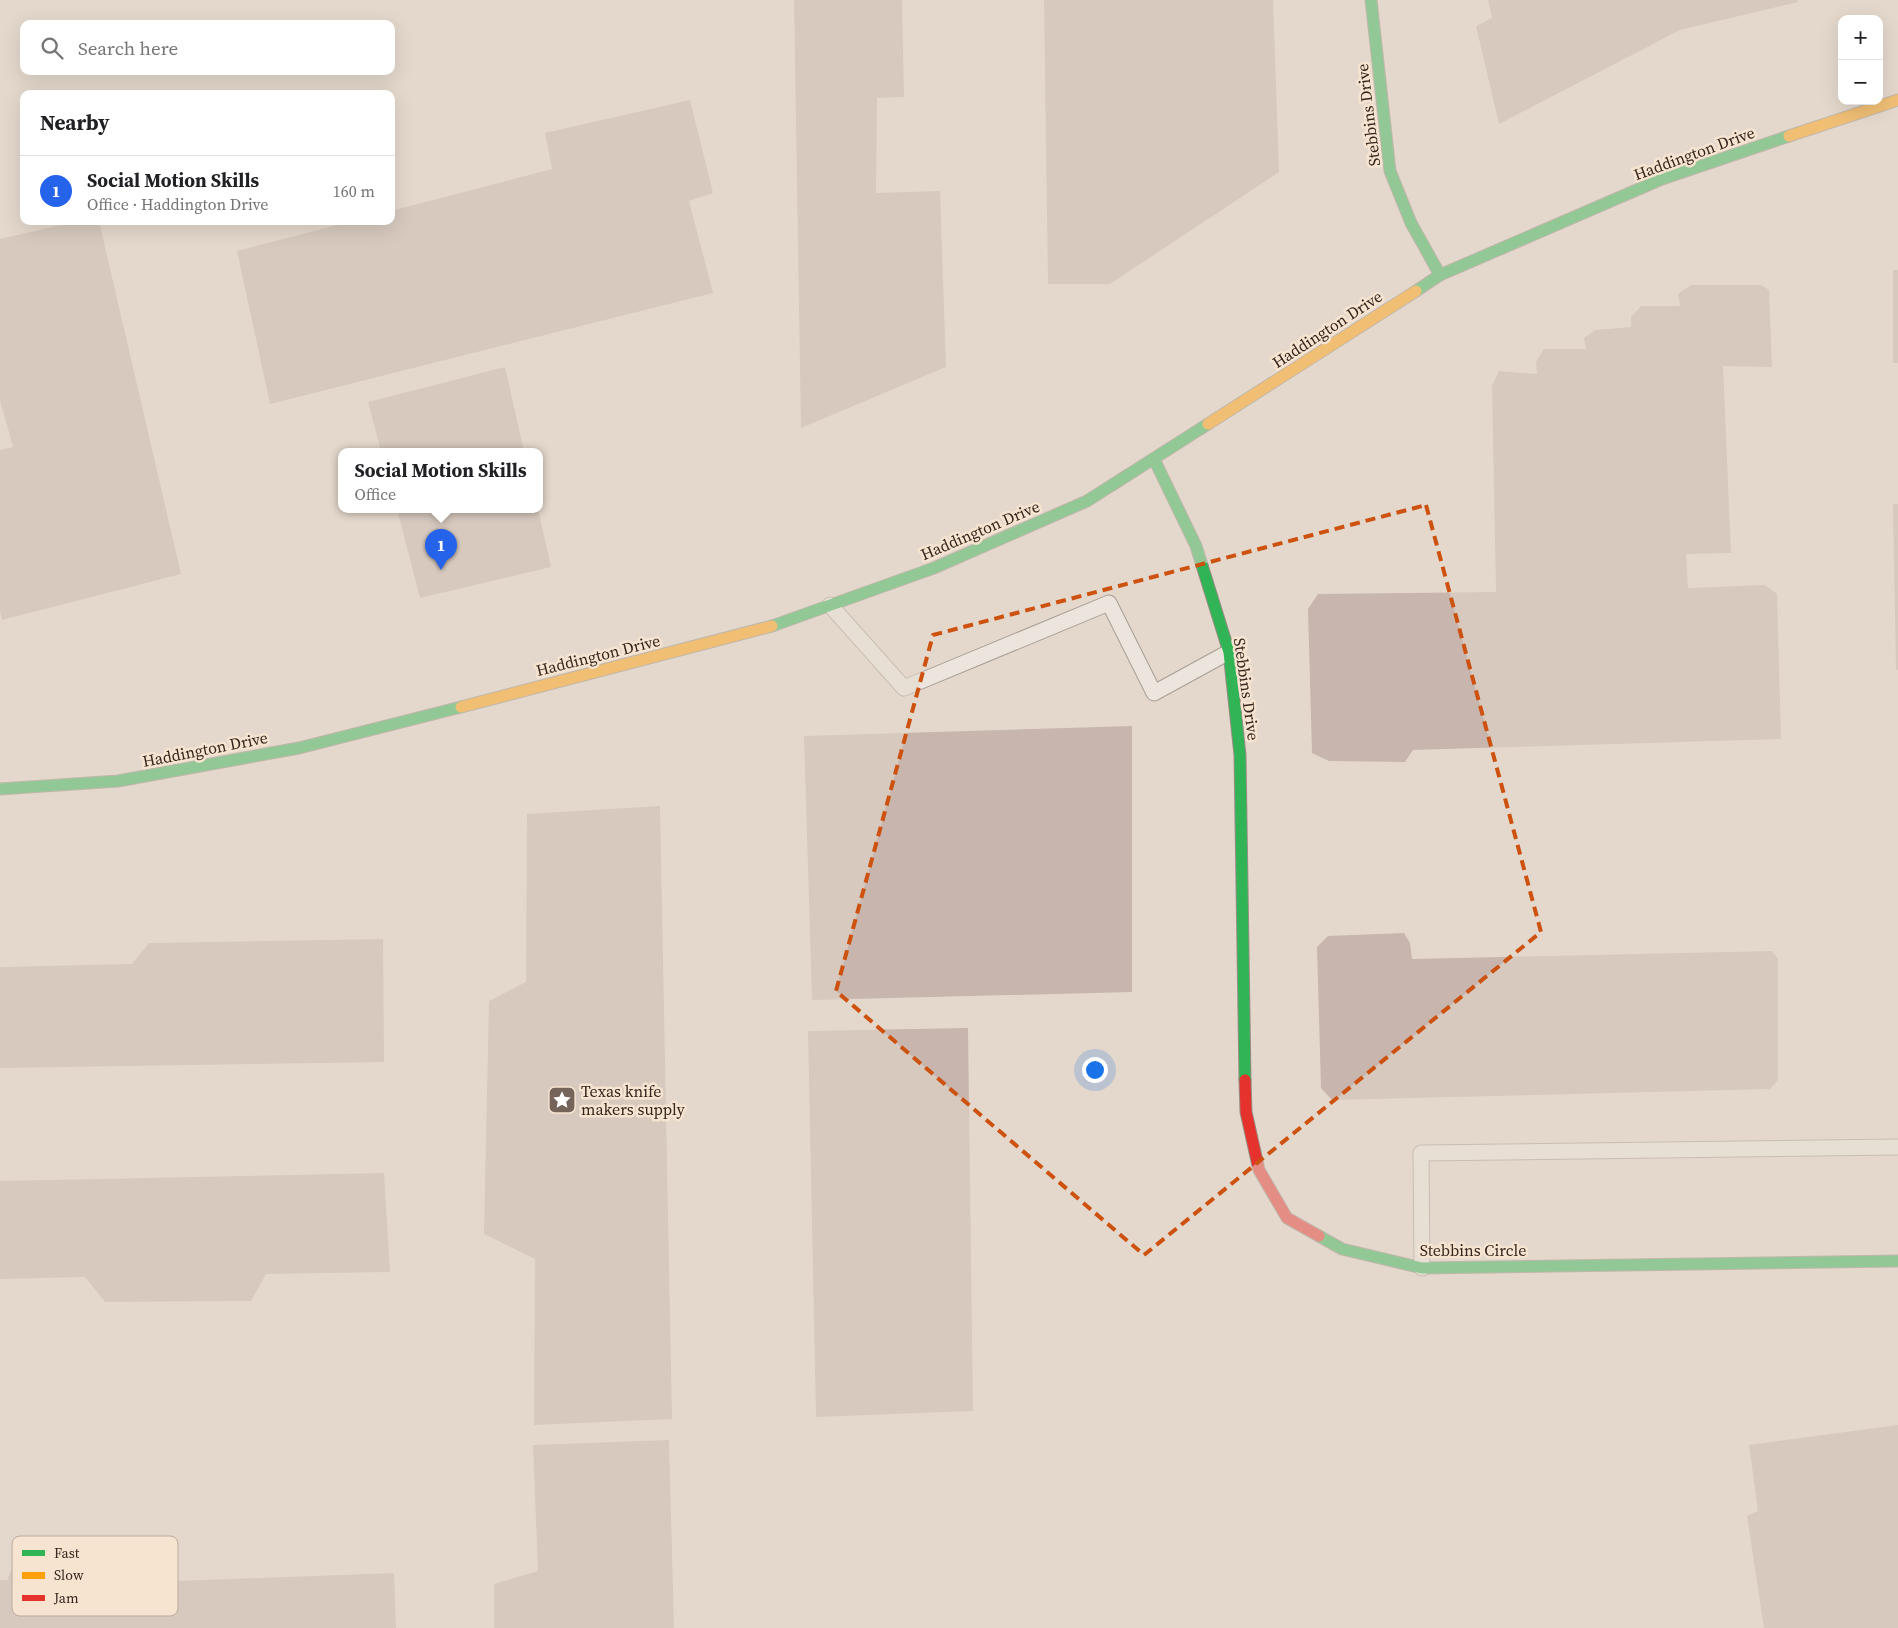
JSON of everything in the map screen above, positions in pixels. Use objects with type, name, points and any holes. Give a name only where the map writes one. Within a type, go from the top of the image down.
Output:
[{"type":"street","name":"Stebbins Drive","points":[[1371,0],[1390,171],[1411,223],[1440,275]]},
{"type":"street","name":"Haddington Drive","points":[[0,789],[118,781],[299,748],[754,632],[934,568],[1086,501],[1440,275],[1662,179],[1898,100]]},
{"type":"street","name":"Stebbins Drive","points":[[1154,459],[1196,546],[1229,652],[1240,755],[1242,907]]},
{"type":"street","name":"Stebbins Circle","points":[[1242,907],[1246,1112],[1259,1170],[1287,1218],[1342,1249],[1422,1268],[1898,1261]]},
{"type":"lane","points":[[830,605],[904,688],[1110,603],[1154,693],[1229,652]]},
{"type":"lane","points":[[1422,1268],[1421,1153],[1898,1147]]},
{"type":"highlighted area","points":[[1426,505],[1541,932],[1144,1255],[836,991],[933,635]]},
{"type":"building","points":[[794,0],[902,0],[904,97],[877,98],[876,193],[940,191],[946,367],[801,428]]},
{"type":"building","points":[[1044,0],[1273,0],[1279,172],[1110,284],[1048,284]]},
{"type":"building","points":[[1488,0],[1798,0],[1798,2],[1680,30],[1499,124],[1476,26],[1492,18]]},
{"type":"building","points":[[690,100],[713,193],[689,201],[713,293],[270,404],[237,251],[338,225],[395,225],[395,210],[552,169],[545,133]]},
{"type":"building","points":[[61,225],[100,225],[181,574],[2,620],[0,611],[0,450],[13,447],[0,400],[0,239]]},
{"type":"building","points":[[1893,270],[1898,270],[1898,363],[1893,363]]},
{"type":"building","points":[[1691,285],[1761,285],[1769,290],[1772,367],[1723,366],[1731,553],[1686,554],[1688,588],[1765,585],[1777,594],[1781,739],[1413,750],[1405,762],[1329,761],[1312,753],[1308,609],[1318,594],[1496,592],[1492,386],[1499,371],[1537,374],[1536,362],[1544,349],[1586,349],[1584,338],[1595,330],[1631,327],[1631,317],[1641,306],[1680,306],[1678,294]]},
{"type":"building","points":[[505,367],[523,448],[380,448],[368,402]]},
{"type":"building","points":[[1893,504],[1898,504],[1898,670],[1896,670]]},
{"type":"building","points":[[398,513],[539,513],[551,567],[420,598]]},
{"type":"building","points":[[1132,726],[1132,992],[812,1000],[804,736]]},
{"type":"building","points":[[660,806],[672,1419],[534,1425],[535,1259],[484,1234],[489,1001],[526,982],[527,814]]},
{"type":"building","points":[[1404,933],[1410,943],[1412,959],[1772,951],[1778,959],[1778,1080],[1770,1089],[1332,1100],[1321,1088],[1317,947],[1328,936]]},
{"type":"building","points":[[383,939],[384,1062],[0,1068],[0,967],[132,964],[149,943]]},
{"type":"building","points":[[968,1028],[973,1411],[816,1417],[808,1031]]},
{"type":"building","points":[[384,1173],[390,1272],[266,1274],[251,1301],[105,1302],[85,1277],[0,1279],[0,1181]]},
{"type":"building","points":[[1898,1425],[1898,1628],[1764,1628],[1747,1516],[1758,1511],[1749,1445]]},
{"type":"building","points":[[669,1440],[674,1628],[494,1628],[494,1584],[538,1571],[533,1445]]},
{"type":"building","points":[[12,1569],[12,1616],[178,1616],[178,1581],[394,1573],[396,1628],[0,1628],[0,1580],[7,1580]]},
{"type":"traffic: fast","points":[[1371,0],[1390,171],[1411,223],[1440,275]]},
{"type":"traffic: fast","points":[[1416,291],[1440,275],[1662,179],[1789,136]]},
{"type":"traffic: fast","points":[[772,626],[934,568],[1087,501],[1208,424]]},
{"type":"traffic: fast","points":[[1154,459],[1196,546],[1229,652],[1240,755],[1245,1080]]},
{"type":"traffic: fast","points":[[0,789],[118,781],[299,748],[461,707]]},
{"type":"traffic: fast","points":[[1319,1236],[1342,1249],[1422,1268],[1898,1261]]},
{"type":"traffic: slow","points":[[1789,136],[1898,100]]},
{"type":"traffic: slow","points":[[1208,424],[1416,291]]},
{"type":"traffic: slow","points":[[461,707],[772,626]]},
{"type":"traffic: jam","points":[[1245,1080],[1246,1112],[1259,1170],[1287,1218],[1319,1236]]},
{"type":"place","name":"Social Motion Skills","points":[[441,570]]},
{"type":"place","name":"Texas knife makers supply","points":[[562,1100]]}]
